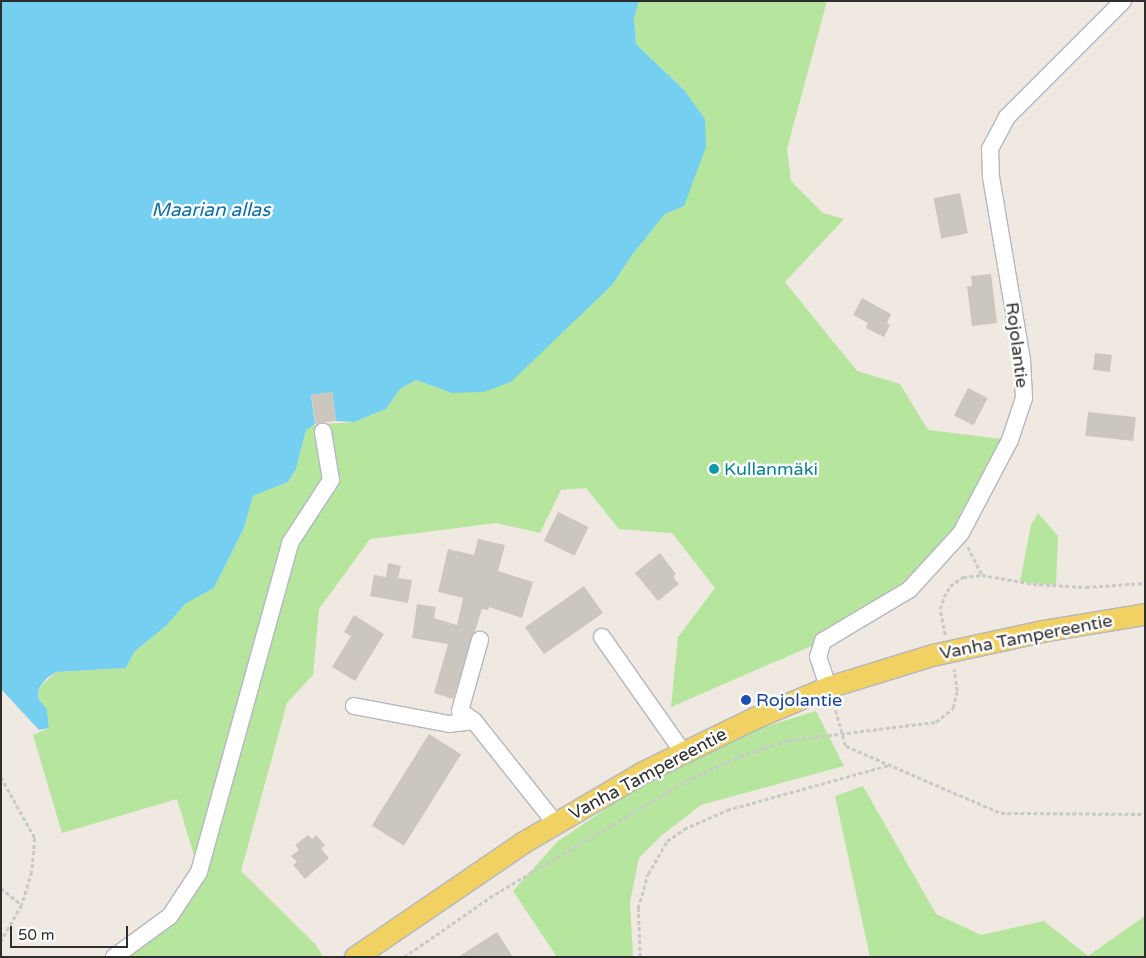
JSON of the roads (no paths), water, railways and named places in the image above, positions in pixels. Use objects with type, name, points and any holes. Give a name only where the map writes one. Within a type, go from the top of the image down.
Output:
[{"type":"main road","name":"Vanha Tampereentie","points":[[355,957],[556,824],[682,751],[828,687],[977,644],[1145,614]]},
{"type":"street","name":"Rojolantie","points":[[828,687],[818,657],[823,641],[909,590],[961,533],[1010,440],[1024,398],[1022,360],[990,177],[990,149],[1007,117],[1122,1]]},
{"type":"street","points":[[114,957],[170,916],[199,872],[290,543],[331,480],[323,432]]},
{"type":"street","points":[[602,637],[682,751]]},
{"type":"street","points":[[480,640],[460,711],[474,721],[556,824]]},
{"type":"street","points":[[354,706],[449,724],[474,721]]},
{"type":"water","name":"Maarian allas","points":[[1,1],[639,1],[634,18],[636,44],[684,90],[705,119],[706,147],[684,206],[665,214],[632,255],[613,284],[511,382],[484,392],[452,393],[416,380],[400,389],[386,409],[354,422],[336,421],[332,392],[311,395],[315,424],[306,430],[296,469],[288,482],[253,496],[244,528],[214,588],[185,604],[167,625],[134,652],[126,668],[56,672],[47,678],[39,688],[38,698],[47,710],[49,728],[39,730],[1,689]]},
{"type":"place","name":"Kullanmäki","points":[[714,469]]},
{"type":"place","name":"Rojolantie","points":[[746,700]]}]
